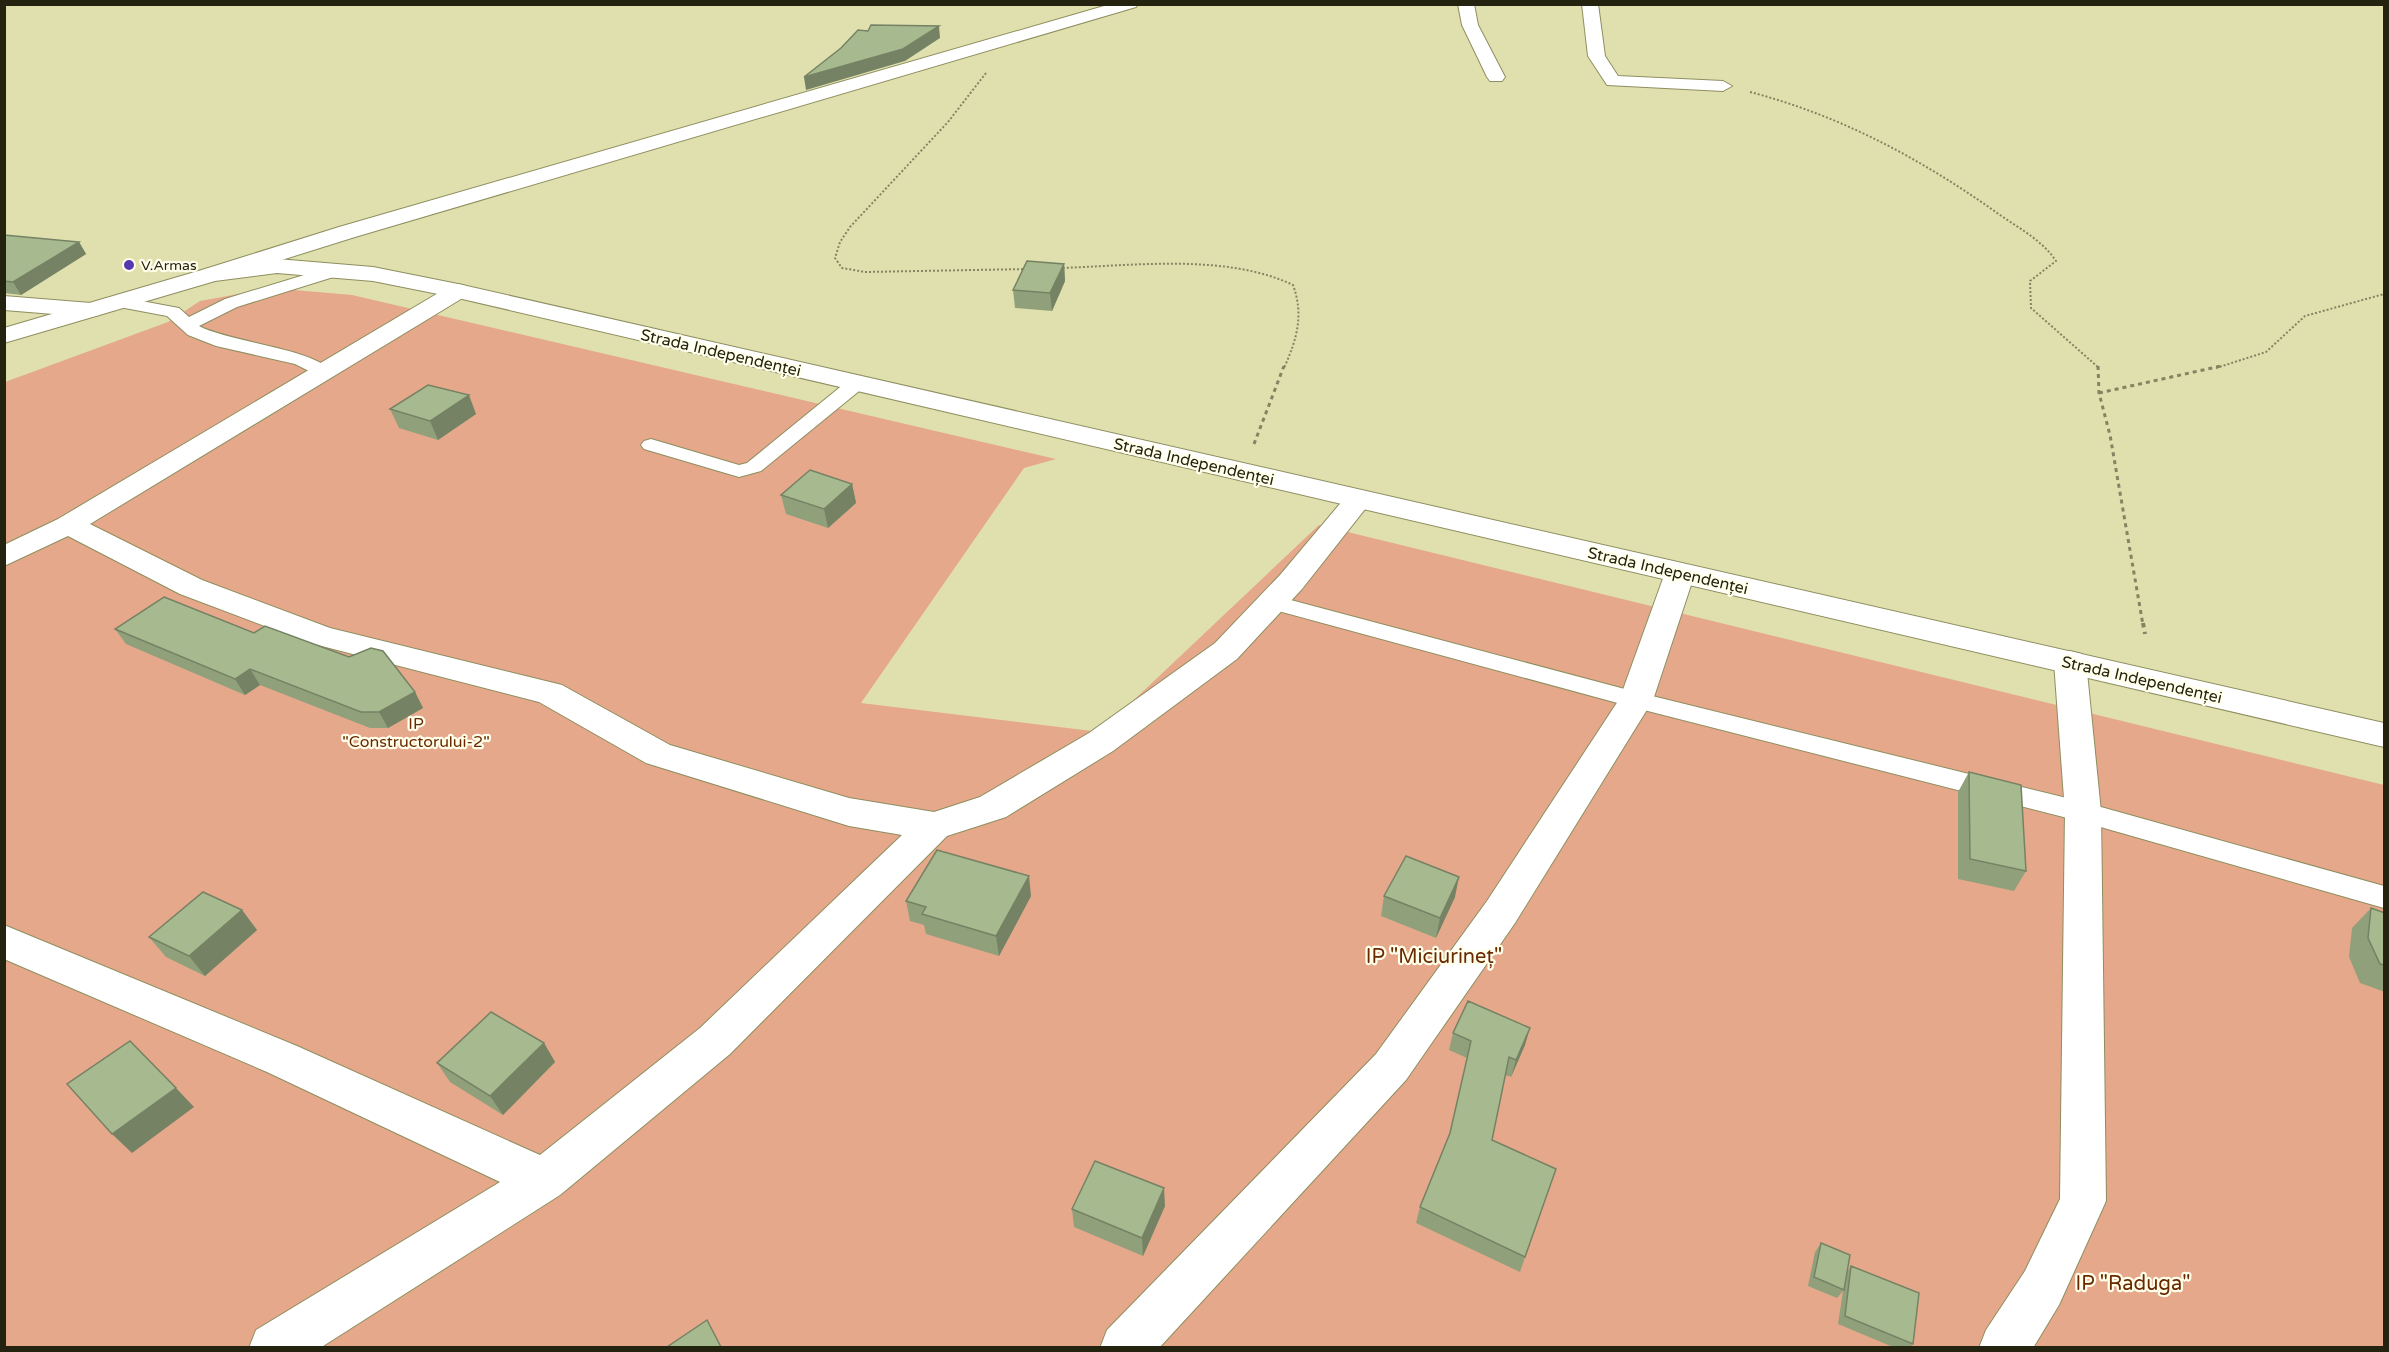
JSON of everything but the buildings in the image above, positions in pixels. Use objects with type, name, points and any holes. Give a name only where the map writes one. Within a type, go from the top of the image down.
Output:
[{"type":"street","points":[[213,274],[347,232],[1130,4]]},
{"type":"street","points":[[1466,4],[1470,25],[1496,77]]},
{"type":"street","points":[[1590,4],[1596,57],[1602,72],[1613,81],[1723,86]]},
{"type":"street","name":"Strada Independenței","points":[[4,336],[213,274],[277,266],[373,274],[458,291],[2385,735]]},
{"type":"street","points":[[4,557],[68,525],[458,291]]},
{"type":"street","points":[[4,303],[91,310]]},
{"type":"street","points":[[273,1347],[544,1179],[715,1041],[934,826],[993,807],[1101,742],[1226,651],[1272,602],[1359,499]]},
{"type":"street","points":[[68,525],[191,587],[321,636],[550,693],[658,754],[849,812],[934,826]]},
{"type":"street","points":[[1125,1347],[1391,1067],[1501,912],[1636,700],[1680,573]]},
{"type":"street","points":[[2004,1347],[2042,1288],[2083,1201],[2084,812],[2070,662]]},
{"type":"street","points":[[4,941],[282,1059],[544,1179]]},
{"type":"lane","points":[[188,326],[231,303],[337,270]]},
{"type":"lane","points":[[120,302],[173,312],[194,331],[222,342],[301,360],[323,372]]},
{"type":"lane","points":[[651,445],[739,471],[754,467],[858,383]]},
{"type":"lane","points":[[1272,602],[1636,700],[2084,812],[2385,897]]},
{"type":"path","points":[[980,49],[989,62],[983,77],[857,219],[839,244],[835,258],[842,268],[865,273],[1032,268]]},
{"type":"path","points":[[1723,86],[1780,98],[1898,149],[1951,179],[2013,225],[2046,244],[2056,261],[2030,281],[2031,308],[2099,367],[2099,393],[2110,435],[2145,634]]},
{"type":"path","points":[[1054,268],[1157,265],[1247,269],[1275,274],[1293,285],[1299,308],[1298,335],[1270,397],[1256,441],[1236,471]]},
{"type":"path","points":[[2099,393],[2203,372],[2266,352],[2305,316],[2385,294]]},
{"type":"green space","points":[[271,288],[352,295],[1056,459],[1024,468],[861,703],[1100,732],[1319,525],[2384,785],[2384,1347],[5,1348],[5,382],[168,322],[200,301]]},
{"type":"place","name":"V.Armas","points":[[129,265]]},
{"type":"park label","name":"IP \"Constructorului-2\"","points":[[416,732]]},
{"type":"park label","name":"IP \"Miciurineț\"","points":[[1434,956]]},
{"type":"park label","name":"IP \"Raduga\"","points":[[2133,1283]]}]
